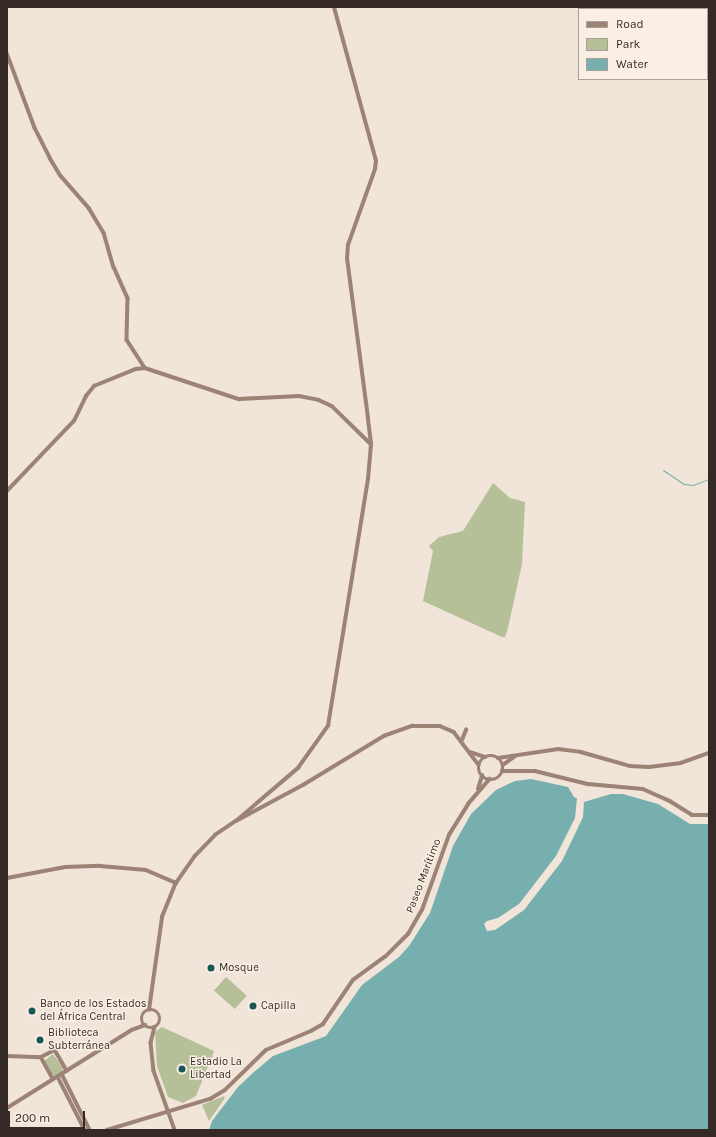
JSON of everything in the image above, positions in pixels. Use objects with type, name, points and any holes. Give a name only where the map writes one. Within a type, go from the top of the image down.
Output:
[{"type":"main road","points":[[149,1010],[152,1001],[158,931],[176,883],[206,843],[236,821],[303,762],[323,737],[330,720],[365,505],[371,444],[347,264],[348,245],[375,169],[375,156],[334,7]]},
{"type":"main road","points":[[7,53],[43,145],[61,176],[89,208],[104,233],[114,267],[128,298],[127,340],[145,368]]},
{"type":"main road","points":[[7,491],[74,421],[86,396],[94,386],[130,371],[145,368],[238,399],[299,396],[319,400],[341,414],[371,444]]},
{"type":"main road","points":[[236,821],[277,799],[384,736],[416,725],[440,726],[456,733],[479,765],[482,776],[490,780],[497,778],[502,772],[503,765],[498,758]]},
{"type":"main road","points":[[463,741],[466,730]]},
{"type":"main road","points":[[470,752],[485,757],[498,758],[547,750],[568,750],[630,766],[649,767],[681,763],[709,753]]},
{"type":"main road","points":[[503,765],[516,755]]},
{"type":"main road","points":[[479,765],[485,757]]},
{"type":"main road","points":[[502,772],[535,771],[588,784],[622,785],[642,789],[670,801],[692,815],[709,815]]},
{"type":"main road","name":"Paseo Marítimo","points":[[477,792],[482,776]]},
{"type":"main road","name":"Paseo Marítimo","points":[[107,1130],[217,1095],[266,1050],[318,1028],[326,1020],[353,980],[398,947],[422,910],[449,835],[477,792],[490,780]]},
{"type":"main road","points":[[272,790],[277,799]]},
{"type":"main road","points":[[7,878],[64,867],[95,866],[146,870],[176,883]]},
{"type":"main road","points":[[152,1001],[161,1020],[155,1027],[152,1037],[154,1071],[175,1130]]},
{"type":"main road","points":[[152,1037],[145,1025],[143,1014],[149,1010],[155,1010]]},
{"type":"main road","points":[[7,1108],[137,1027],[145,1025],[155,1027]]},
{"type":"main road","points":[[7,1056],[41,1057],[55,1050],[67,1071]]},
{"type":"main road","points":[[41,1057],[53,1080]]},
{"type":"main road","points":[[62,1074],[90,1130]]},
{"type":"main road","points":[[58,1076],[85,1130]]},
{"type":"green space","points":[[493,483],[510,498],[525,502],[522,564],[505,637],[502,637],[423,601],[433,551],[429,546],[439,537],[463,531]]},
{"type":"green space","points":[[226,977],[247,996],[235,1009],[214,990]]},
{"type":"green space","name":"Estadio La Libertad","points":[[162,1027],[214,1051],[196,1096],[183,1103],[168,1097],[157,1066],[155,1032]]},
{"type":"green space","points":[[53,1054],[63,1068],[62,1072],[55,1076],[52,1075],[44,1061]]},
{"type":"green space","points":[[224,1096],[225,1098],[209,1121],[202,1105]]},
{"type":"water","points":[[531,779],[568,787],[574,797],[584,802],[611,794],[623,794],[658,804],[690,824],[709,824],[709,1130],[209,1130],[212,1121],[238,1087],[254,1072],[273,1056],[326,1036],[362,985],[399,957],[409,946],[430,913],[453,846],[471,814],[496,790],[515,781]]},
{"type":"pier","points":[[577,798],[584,802],[583,817],[562,861],[524,910],[495,930],[487,931],[484,924],[487,921],[498,918],[519,904],[556,856],[575,818]]},
{"type":"waterway","points":[[663,470],[684,484],[693,485],[709,479]]},
{"type":"place","name":"Mosque","points":[[211,968]]},
{"type":"place","name":"Capilla","points":[[253,1006]]},
{"type":"place","name":"Banco de los Estados del África Central","points":[[32,1011]]},
{"type":"place","name":"Biblioteca Subterránea","points":[[40,1040]]},
{"type":"place","name":"Estadio La Libertad","points":[[182,1069]]}]
